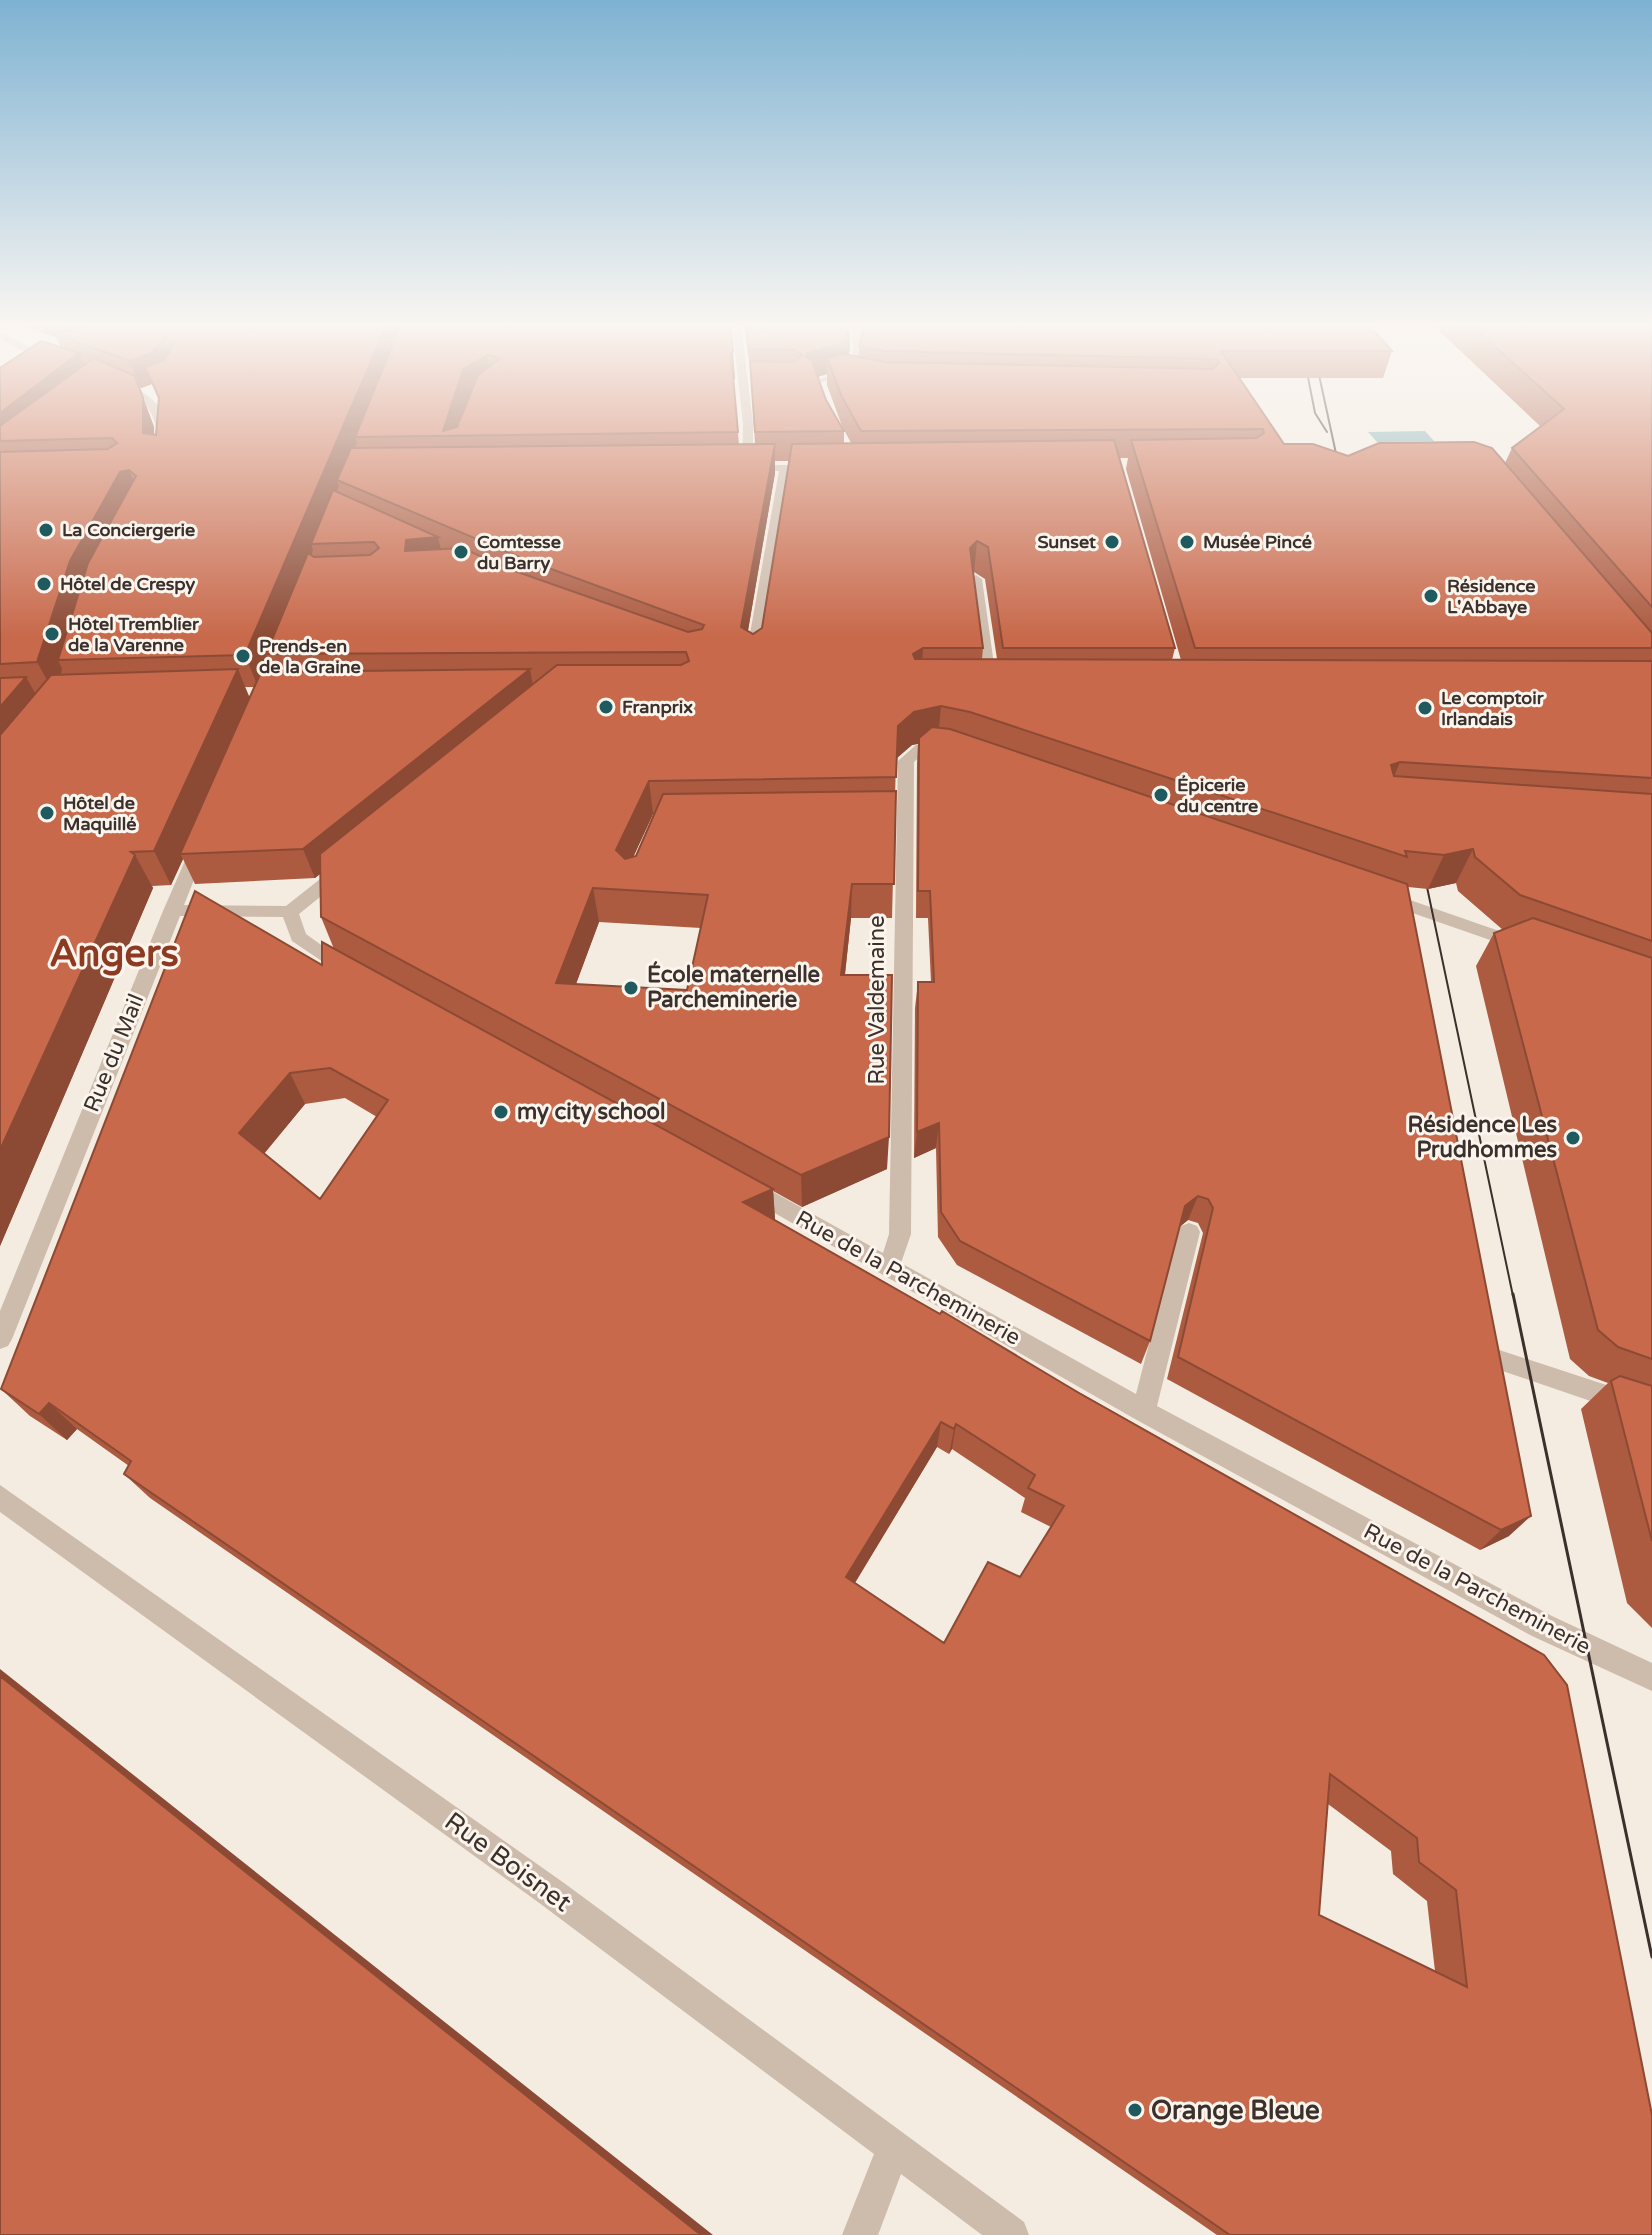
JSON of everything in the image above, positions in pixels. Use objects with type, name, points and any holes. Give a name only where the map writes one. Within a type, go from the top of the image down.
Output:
[{"type":"street","points":[[162,428],[162,449]]},
{"type":"street","points":[[748,428],[748,469]]},
{"type":"street","points":[[753,660],[785,468]]},
{"type":"street","points":[[732,469],[828,468]]},
{"type":"street","points":[[976,579],[989,686]]},
{"type":"street","name":"Rue Valdemaine","points":[[889,1267],[900,1234],[906,761],[914,751],[929,745],[956,749]]},
{"type":"street","name":"Rue du Mail","points":[[0,1339],[207,830]]},
{"type":"street","points":[[172,911],[290,912],[357,858]]},
{"type":"street","points":[[1378,895],[1538,951]]},
{"type":"street","points":[[290,912],[298,937],[364,978]]},
{"type":"street","name":"Rue de la Parcheminerie","points":[[738,1182],[1144,1411],[1542,1626],[1652,1677]]},
{"type":"street","points":[[1144,1411],[1189,1232]]},
{"type":"street","points":[[1490,1357],[1652,1411]]},
{"type":"street","name":"Rue Boisnet","points":[[0,1497],[553,1894],[1011,2235]]},
{"type":"street","points":[[860,2235],[894,2147]]},
{"type":"water","points":[[1425,431],[1434,441],[1377,442],[1368,432]]},
{"type":"building","points":[[0,428],[143,428],[143,433],[156,435],[157,428],[342,428],[245,655],[58,660],[88,563],[136,476],[129,470],[120,472],[70,561],[37,662],[0,664],[0,452],[108,449],[117,443],[112,438],[0,441]]},
{"type":"building","points":[[359,428],[444,428],[443,431],[452,428],[738,428],[738,432],[355,437]]},
{"type":"building","points":[[755,428],[842,428],[844,431],[755,432]]},
{"type":"building","points":[[859,428],[1273,428],[1284,444],[1313,444],[1348,456],[1379,443],[1474,442],[1492,448],[1652,633],[1652,648],[1195,648],[1131,440],[1256,438],[1264,433],[1263,429],[861,431]]},
{"type":"building","points":[[1538,428],[1652,428],[1652,607],[1512,448]]},
{"type":"building","points":[[1114,440],[1175,648],[1003,648],[988,547],[977,541],[970,548],[983,648],[923,648],[913,654],[915,659],[1652,661],[1652,778],[1400,762],[1391,765],[1394,776],[1652,794],[1652,941],[1520,895],[1475,857],[1473,849],[1444,855],[1405,851],[1407,857],[970,712],[941,706],[914,712],[898,726],[896,777],[649,781],[616,850],[625,859],[636,856],[663,794],[896,791],[894,884],[852,884],[841,975],[892,975],[889,1137],[801,1175],[321,917],[320,854],[557,665],[681,665],[689,661],[686,652],[266,654],[308,553],[314,557],[370,555],[379,548],[374,542],[311,544],[333,490],[438,537],[406,540],[405,551],[462,548],[512,570],[688,632],[702,629],[704,625],[524,559],[337,480],[351,448],[775,444],[741,627],[753,634],[762,628],[792,444]],"holes":[[[593,888],[708,895],[687,990],[556,983]]]},
{"type":"building","points":[[238,669],[154,851],[131,852],[135,855],[0,1150],[0,735],[51,675]]},
{"type":"building","points":[[530,669],[303,849],[180,854],[261,672]]},
{"type":"building","points":[[26,677],[0,707],[0,678]]},
{"type":"building","points":[[932,727],[950,729],[1407,884],[1531,1516],[1501,1530],[1178,1357],[1213,1208],[1208,1199],[1198,1196],[1185,1206],[1150,1341],[960,1241],[941,1212],[939,1123],[917,1132],[918,982],[934,982],[930,891],[918,891],[919,738]]},
{"type":"building","points":[[195,891],[322,965],[322,942],[773,1189],[743,1202],[940,1314],[942,1311],[1079,1393],[1544,1655],[1567,1685],[1652,2115],[1652,2235],[1230,2235],[124,1474],[131,1461],[49,1403],[39,1414],[1,1389]],"holes":[[[330,1068],[388,1100],[320,1199],[239,1133],[290,1073]],[[941,1422],[954,1429],[956,1424],[1035,1475],[1028,1488],[1064,1506],[1020,1577],[988,1562],[944,1643],[846,1577]],[[1330,1774],[1417,1838],[1419,1862],[1456,1890],[1467,1987],[1319,1915]]]},
{"type":"building","points":[[1533,918],[1652,958],[1652,1359],[1618,1347],[1598,1330],[1494,933]]},
{"type":"building","points":[[1620,1376],[1652,1386],[1652,1541],[1611,1381]]},
{"type":"building","points":[[0,1676],[701,2235],[0,2235]]},
{"type":"tram line","points":[[1325,428],[1327,432]]},
{"type":"tram line","points":[[1331,428],[1340,472]]},
{"type":"tram line","points":[[1423,868],[1513,1296]]},
{"type":"tram line","points":[[1513,1294],[1652,1957]]},
{"type":"place","name":"La Conciergerie","points":[[46,530]]},
{"type":"place","name":"Sunset","points":[[1112,542]]},
{"type":"place","name":"Musée Pincé","points":[[1187,542]]},
{"type":"place","name":"Comtesse du Barry","points":[[461,552]]},
{"type":"place","name":"Hôtel de Crespy","points":[[44,584]]},
{"type":"place","name":"Résidence L'Abbaye","points":[[1431,596]]},
{"type":"place","name":"Hôtel Tremblier de la Varenne","points":[[52,634]]},
{"type":"place","name":"Prends-en de la Graine","points":[[243,656]]},
{"type":"place","name":"Franprix","points":[[606,707]]},
{"type":"place","name":"Le comptoir Irlandais","points":[[1425,708]]},
{"type":"place","name":"Épicerie du centre","points":[[1161,795]]},
{"type":"place","name":"Hôtel de Maquillé","points":[[47,813]]},
{"type":"place","name":"École maternelle Parcheminerie","points":[[631,988]]},
{"type":"place","name":"my city school","points":[[501,1112]]},
{"type":"place","name":"Résidence Les Prudhommes","points":[[1573,1138]]},
{"type":"place","name":"Orange Bleue","points":[[1135,2110]]},
{"type":"district","name":"Angers","points":[[114,954]]}]
